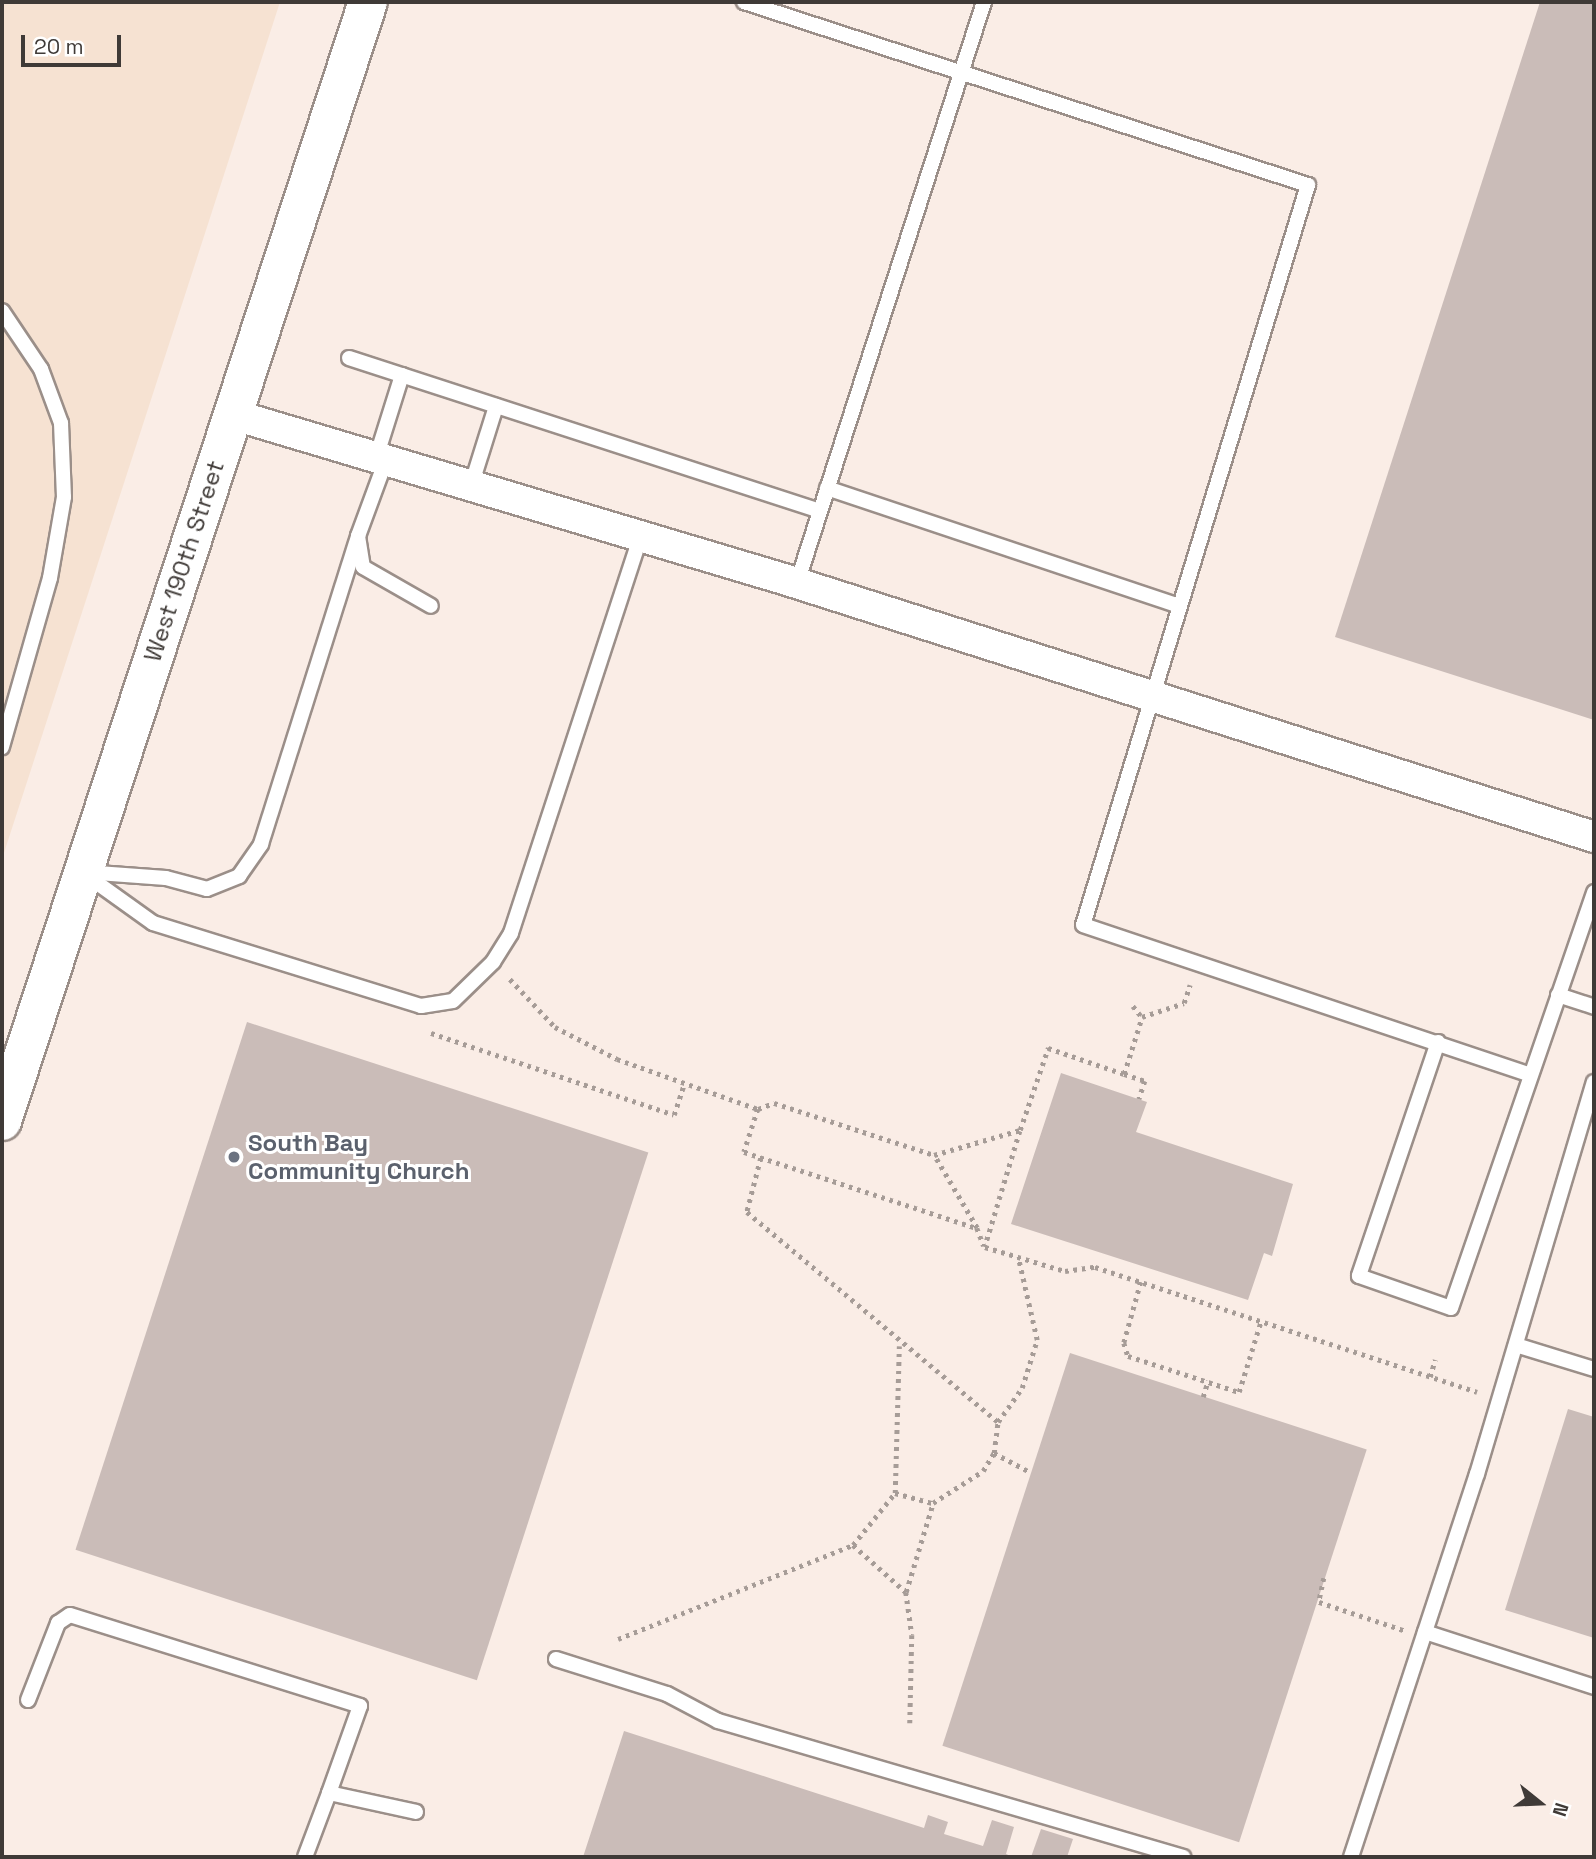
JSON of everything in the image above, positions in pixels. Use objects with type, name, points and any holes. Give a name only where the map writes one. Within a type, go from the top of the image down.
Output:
[{"type":"main road","name":"West 190th Street","points":[[2,1121],[231,414],[368,2]]},
{"type":"street","points":[[231,414],[797,583],[1594,836]]},
{"type":"lane","points":[[744,2],[1308,186],[1177,605],[1083,925],[1531,1075]]},
{"type":"lane","points":[[797,583],[984,2]]},
{"type":"lane","points":[[2,311],[41,369],[61,422],[64,498],[50,578],[2,747]]},
{"type":"lane","points":[[349,358],[820,511]]},
{"type":"lane","points":[[82,872],[166,878],[207,889],[239,876],[261,844],[358,536],[402,375]]},
{"type":"lane","points":[[471,486],[496,406]]},
{"type":"lane","points":[[827,488],[1177,605]]},
{"type":"lane","points":[[358,536],[363,567],[431,606]]},
{"type":"lane","points":[[82,872],[153,923],[421,1006],[453,1001],[494,962],[511,933],[641,536]]},
{"type":"lane","points":[[1438,1042],[1359,1276],[1451,1308],[1594,892]]},
{"type":"lane","points":[[1558,995],[1594,1007]]},
{"type":"lane","points":[[1351,1857],[1516,1345],[1594,1082]]},
{"type":"lane","points":[[1516,1345],[1594,1369]]},
{"type":"lane","points":[[28,1700],[58,1623],[70,1615],[360,1706],[305,1857]]},
{"type":"lane","points":[[1424,1634],[1594,1687]]},
{"type":"lane","points":[[556,1659],[667,1694],[718,1721],[1184,1857]]},
{"type":"lane","points":[[329,1793],[416,1812]]},
{"type":"path","points":[[494,962],[555,1027],[684,1084],[758,1109],[774,1103],[934,1155],[1020,1130]]},
{"type":"path","points":[[1142,1017],[1184,1003],[1191,981]]},
{"type":"path","points":[[1133,1006],[1142,1017]]},
{"type":"path","points":[[1124,1074],[1142,1017]]},
{"type":"path","points":[[431,1034],[674,1115],[684,1084]]},
{"type":"path","points":[[985,1247],[1048,1048],[1145,1081],[1139,1099]]},
{"type":"path","points":[[758,1109],[744,1152],[977,1228]]},
{"type":"path","points":[[934,1155],[977,1228],[985,1247]]},
{"type":"path","points":[[761,1158],[747,1212],[899,1345],[998,1422]]},
{"type":"path","points":[[985,1247],[1065,1271],[1096,1267],[1477,1392]]},
{"type":"path","points":[[910,1723],[912,1635],[906,1592],[933,1503],[983,1471],[994,1452],[998,1422],[1022,1388],[1037,1340],[1018,1257]]},
{"type":"path","points":[[1141,1282],[1124,1343],[1128,1356],[1239,1392],[1261,1321]]},
{"type":"path","points":[[618,1639],[853,1545],[895,1493],[899,1345]]},
{"type":"path","points":[[1430,1377],[1435,1360]]},
{"type":"path","points":[[1203,1397],[1208,1381]]},
{"type":"path","points":[[994,1452],[1030,1472]]},
{"type":"path","points":[[895,1493],[933,1503]]},
{"type":"path","points":[[853,1545],[906,1592]]},
{"type":"path","points":[[1324,1578],[1319,1602],[1424,1634]]},
{"type":"shaded area","points":[[2,2],[280,2],[2,859]]},
{"type":"building","points":[[1540,2],[1594,2],[1594,720],[1335,637]]},
{"type":"building","points":[[247,1022],[648,1152],[477,1680],[75,1550]]},
{"type":"building","points":[[1061,1073],[1147,1102],[1136,1132],[1293,1184],[1272,1256],[1264,1253],[1248,1300],[1011,1224]]},
{"type":"building","points":[[1070,1353],[1367,1449],[1239,1842],[942,1746]]},
{"type":"building","points":[[1568,1409],[1594,1417],[1594,1638],[1505,1610]]},
{"type":"building","points":[[624,1731],[924,1828],[928,1815],[948,1822],[944,1834],[983,1846],[992,1820],[1014,1827],[1006,1854],[1013,1857],[583,1857]]},
{"type":"building","points":[[1041,1829],[1073,1839],[1067,1857],[1031,1857]]},
{"type":"place","name":"South Bay Community Church","points":[[234,1157]]}]
